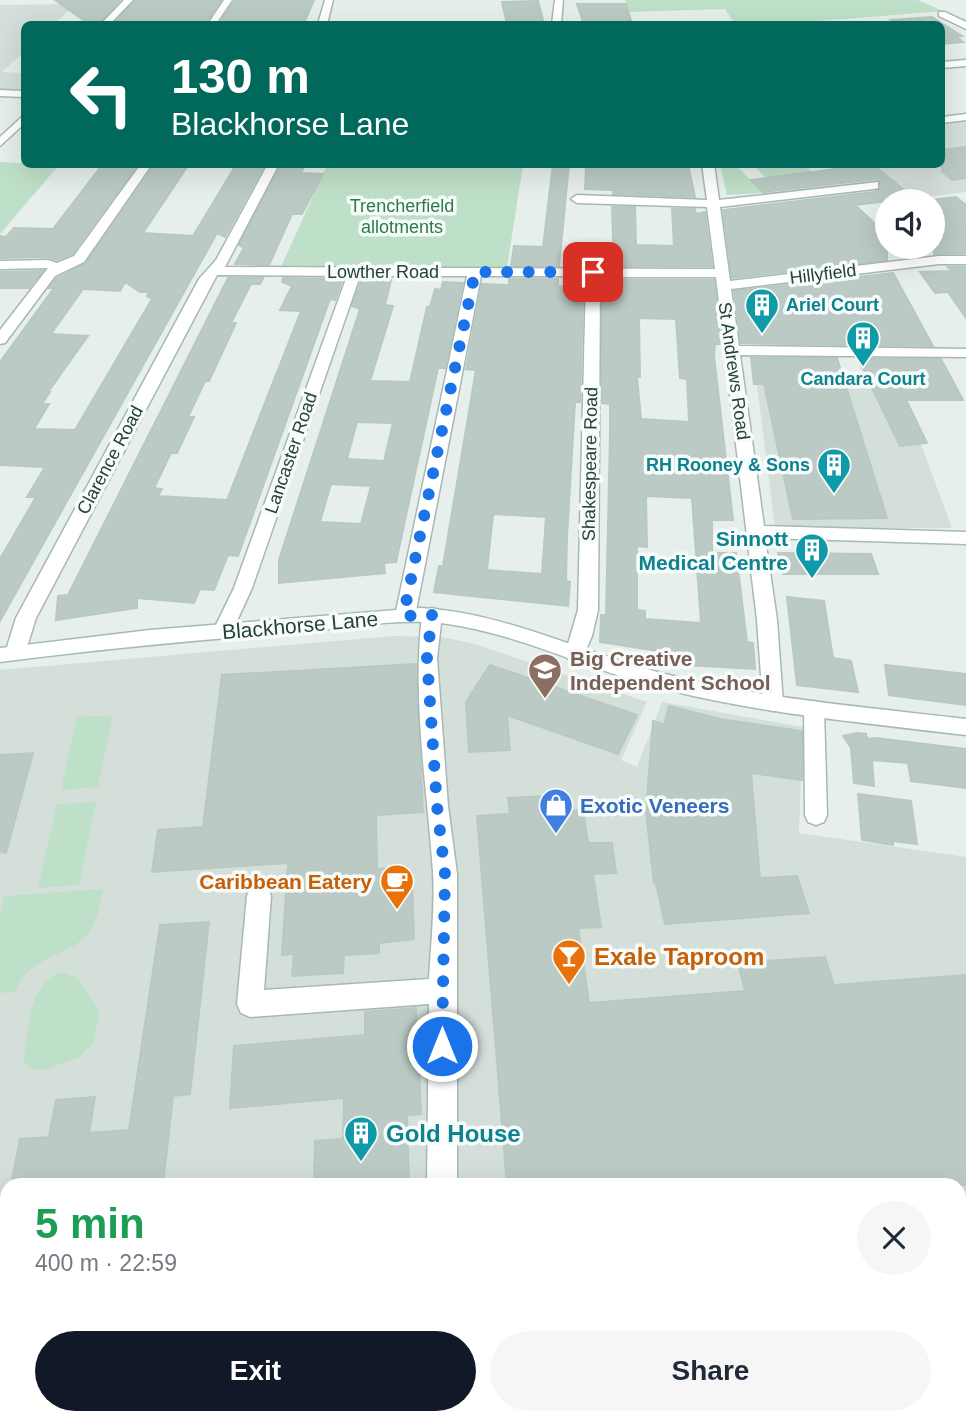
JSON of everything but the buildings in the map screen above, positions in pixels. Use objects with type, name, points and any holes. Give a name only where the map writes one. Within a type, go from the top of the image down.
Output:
[{"type":"street","points":[[108,21],[129,0]]},
{"type":"street","points":[[214,21],[228,0]]},
{"type":"street","points":[[323,21],[329,0]]},
{"type":"street","points":[[557,21],[559,0]]},
{"type":"street","points":[[942,14],[966,26]]},
{"type":"street","points":[[945,27],[966,26]]},
{"type":"street","points":[[945,65],[966,63]]},
{"type":"street","points":[[0,93],[21,94]]},
{"type":"street","points":[[945,120],[966,117]]},
{"type":"street","points":[[0,143],[21,121]]},
{"type":"street","points":[[0,340],[50,274],[58,267],[79,259],[144,168]]},
{"type":"street","name":"Clarence Road","points":[[8,654],[206,279],[222,262],[272,168]]},
{"type":"street","name":"St Andrews Road","points":[[708,168],[767,620],[773,703]]},
{"type":"street","points":[[578,199],[713,204],[874,184]]},
{"type":"street","name":"Hillyfield","points":[[722,279],[966,260]]},
{"type":"street","points":[[0,265],[48,264],[58,267]]},
{"type":"street","name":"Lowther Road","points":[[214,271],[593,272],[722,279]]},
{"type":"street","name":"Lancaster Road","points":[[223,631],[243,588],[355,272]]},
{"type":"street","points":[[405,616],[475,272]]},
{"type":"street","name":"Shakespeare Road","points":[[575,654],[588,610],[593,272]]},
{"type":"street","points":[[731,350],[966,353]]},
{"type":"street","points":[[755,532],[966,538]]},
{"type":"street","points":[[432,615],[427,658],[437,806],[445,874],[442,1178]]},
{"type":"street","name":"Blackhorse Lane","points":[[8,654],[223,631],[432,615],[512,631],[575,654],[661,680],[773,703],[966,727]]},
{"type":"street","points":[[814,709],[816,815]]},
{"type":"street","points":[[259,896],[250,1004],[442,991]]},
{"type":"shaded area","points":[[76,4],[57,21],[21,21],[21,55],[2,72],[21,73],[21,89],[0,90],[0,5]]},
{"type":"shaded area","points":[[966,117],[966,192],[945,195],[945,189],[887,189],[876,181],[892,178],[880,168],[945,168],[945,120]]},
{"type":"shaded area","points":[[757,385],[899,385],[952,528],[775,528]]},
{"type":"shaded area","points":[[393,636],[442,637],[475,644],[647,702],[621,760],[637,767],[662,702],[803,727],[799,833],[966,857],[966,1178],[0,1178],[0,670]]},
{"type":"green space","points":[[625,0],[918,0],[943,11],[818,21],[733,21],[725,9],[630,12]]},
{"type":"green space","points":[[0,162],[21,163],[21,168],[56,168],[0,234]]},
{"type":"green space","name":"Trencherfield allotments","points":[[326,168],[523,168],[507,268],[281,267]]},
{"type":"green space","points":[[721,168],[738,168],[758,187],[768,186],[774,192],[727,195]]},
{"type":"green space","points":[[756,168],[807,168],[812,172],[766,178]]},
{"type":"green space","points":[[113,715],[98,787],[61,790],[77,717]]},
{"type":"green space","points":[[96,802],[79,885],[38,888],[57,804]]},
{"type":"green space","points":[[103,889],[95,921],[82,940],[31,969],[15,992],[0,993],[0,916],[4,896]]},
{"type":"green space","points":[[64,972],[77,978],[97,1006],[99,1014],[94,1042],[80,1057],[44,1070],[32,1070],[23,1061],[32,1008],[43,985],[52,976]]},
{"type":"place","name":"Ariel Court","points":[[762,335]]},
{"type":"place","name":"Candara Court","points":[[863,368]]},
{"type":"place","name":"RH Rooney & Sons","points":[[834,495]]},
{"type":"place","name":"Sinnott Medical Centre","points":[[812,580]]},
{"type":"place","name":"Big Creative Independent School","points":[[545,700]]},
{"type":"place","name":"Exotic Veneers","points":[[556,835]]},
{"type":"place","name":"Caribbean Eatery","points":[[397,911]]},
{"type":"place","name":"Exale Taproom","points":[[569,986]]},
{"type":"place","name":"Gold House","points":[[361,1163]]},
{"type":"route","points":[[442,1046],[445,874],[437,806],[427,658],[432,615],[405,616],[406,603],[475,272],[593,272]]}]
